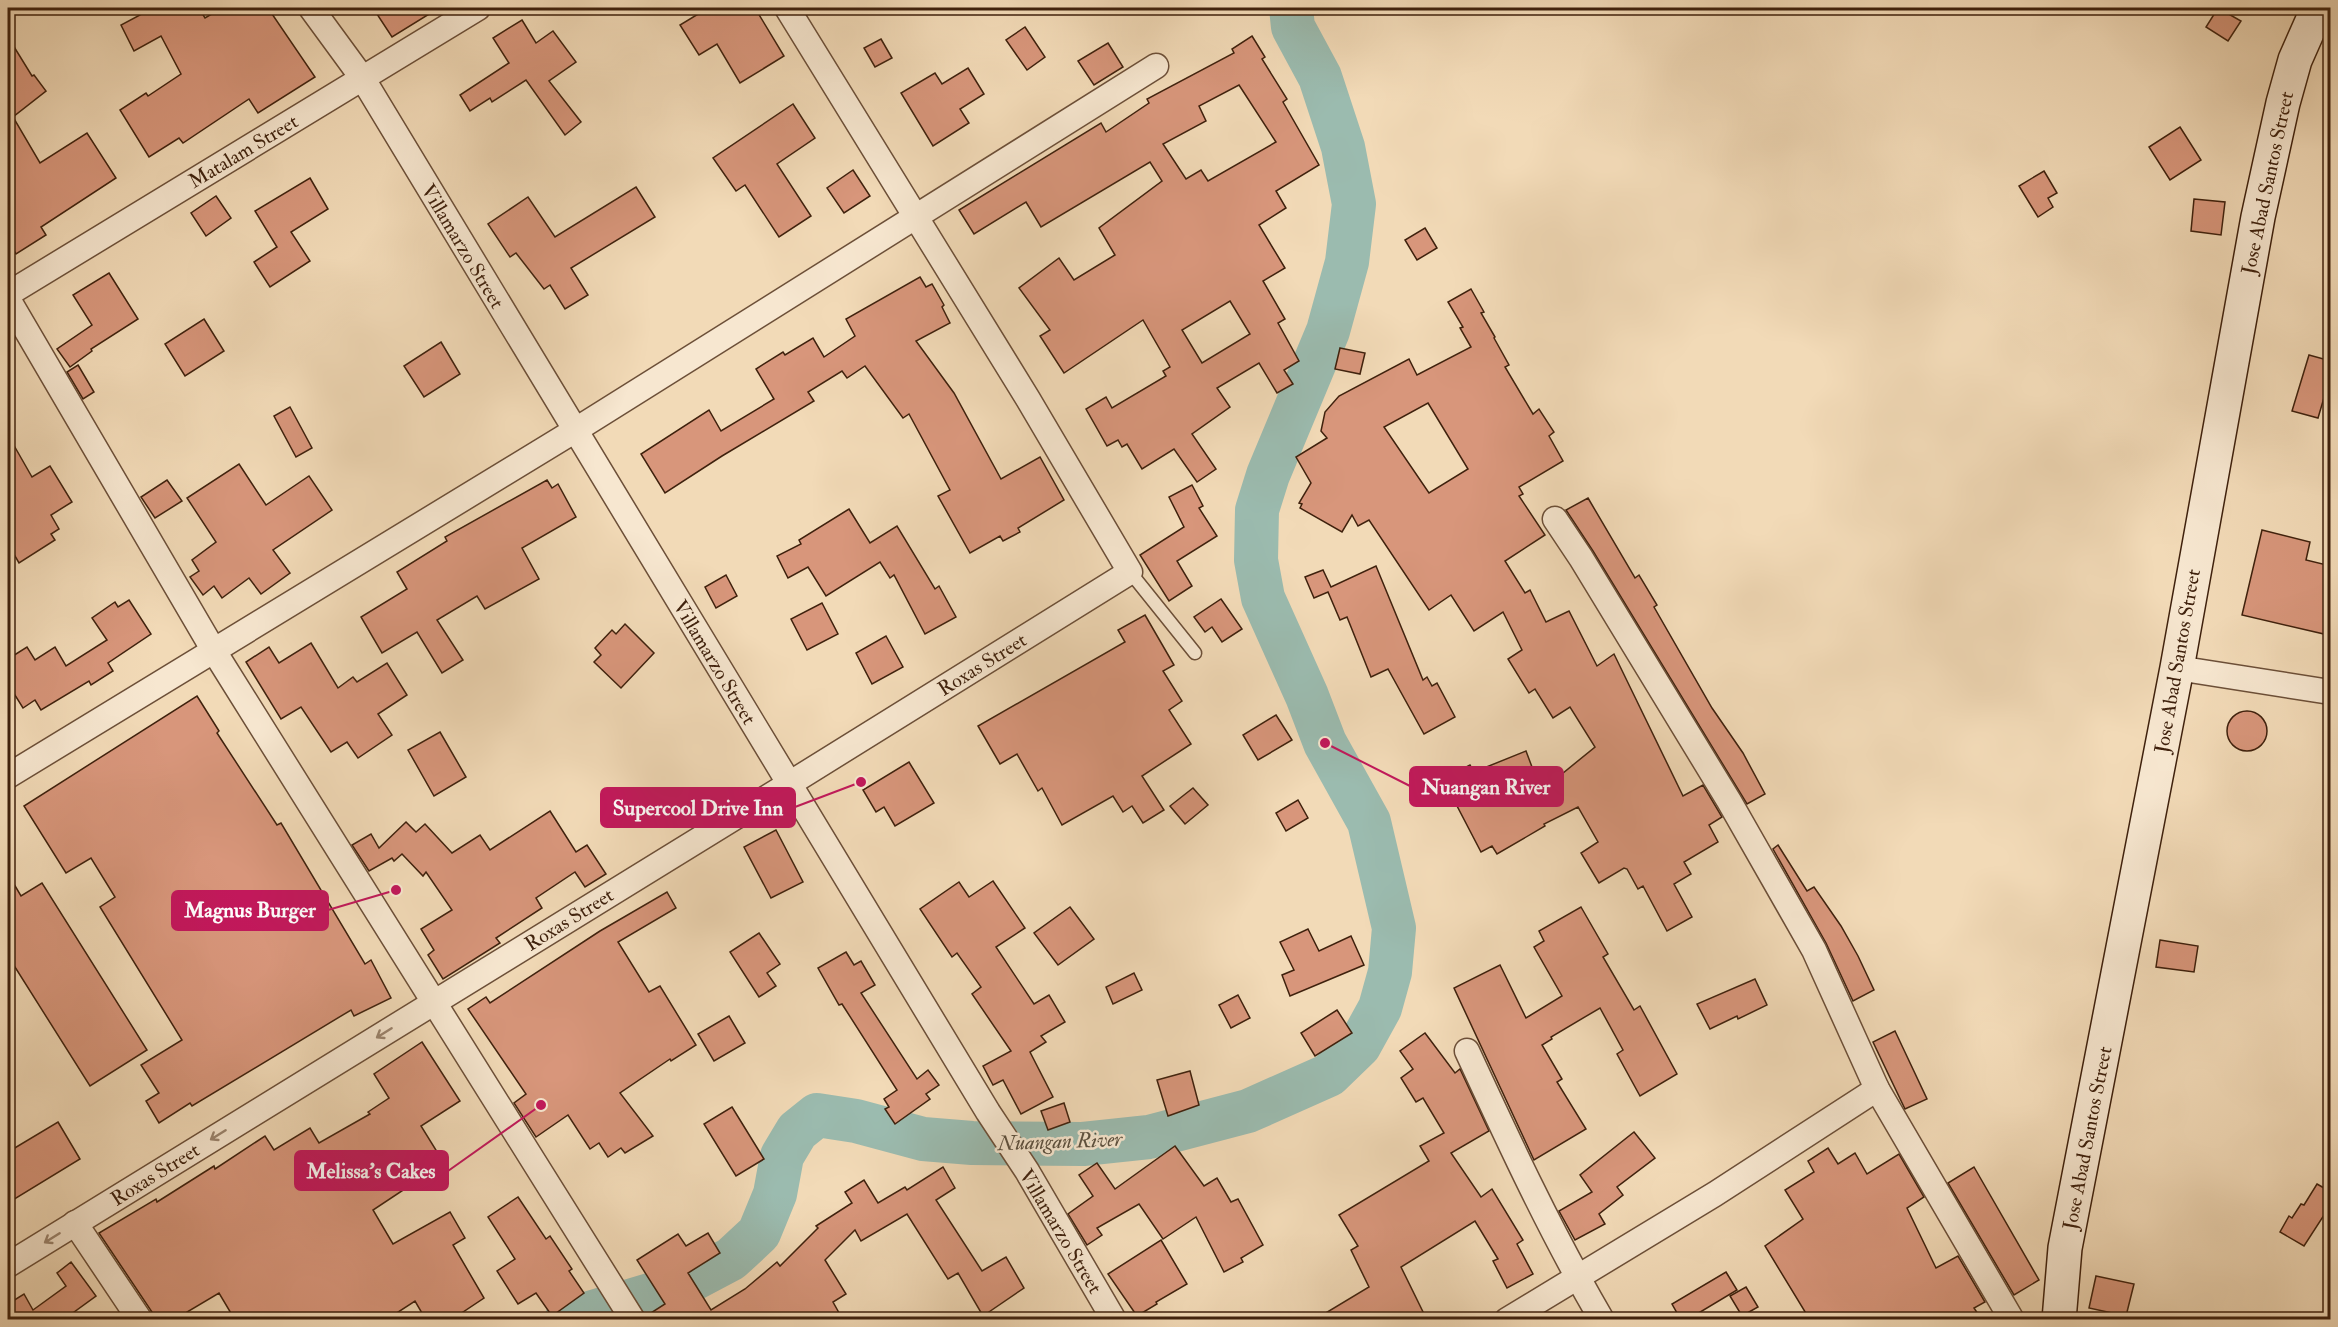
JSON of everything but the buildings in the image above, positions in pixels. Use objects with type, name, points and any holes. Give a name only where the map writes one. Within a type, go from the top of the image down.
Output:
[{"type":"main road","name":"Jose Abad Santos Street","points":[[2059,1320],[2065,1248],[2177,668],[2258,217],[2283,103],[2295,60],[2318,8]]},
{"type":"street","name":"Villamarzo Street","points":[[311,8],[363,78],[574,431],[988,1112],[1027,1171],[1114,1320]]},
{"type":"street","name":"Matalam Street","points":[[8,294],[478,8]]},
{"type":"street","points":[[787,8],[1022,389],[1130,572]]},
{"type":"street","points":[[8,776],[574,431],[1156,66]]},
{"type":"street","points":[[8,299],[214,651],[633,1320]]},
{"type":"street","points":[[1555,519],[1729,801],[1808,940],[1877,1089],[2012,1320]]},
{"type":"street","name":"Roxas Street","points":[[8,1265],[1130,572]]},
{"type":"street","points":[[2177,668],[2331,692]]},
{"type":"street","points":[[1467,1051],[1519,1162],[1602,1320]]},
{"type":"street","points":[[1508,1320],[1715,1194],[1877,1089]]},
{"type":"street","points":[[75,1223],[140,1320]]},
{"type":"lane","points":[[1130,572],[1195,653]]},
{"type":"waterway","name":"Nuangan River","points":[[566,1320],[680,1286],[731,1259],[759,1233],[775,1194],[782,1156],[797,1131],[817,1115],[856,1121],[923,1139],[972,1143],[1083,1144],[1149,1137],[1248,1111],[1329,1075],[1359,1046],[1380,1008],[1390,972],[1394,928],[1369,822],[1325,743],[1307,696],[1263,598],[1256,560],[1257,510],[1268,475],[1328,331],[1347,262],[1354,204],[1343,147],[1320,77],[1293,27],[1291,8]]},
{"type":"place","name":"Nuangan River","points":[[1325,743]]},
{"type":"place","name":"Supercool Drive Inn","points":[[861,782]]},
{"type":"place","name":"Magnus Burger","points":[[396,890]]},
{"type":"place","name":"Melissa's Cakes","points":[[541,1105]]}]
